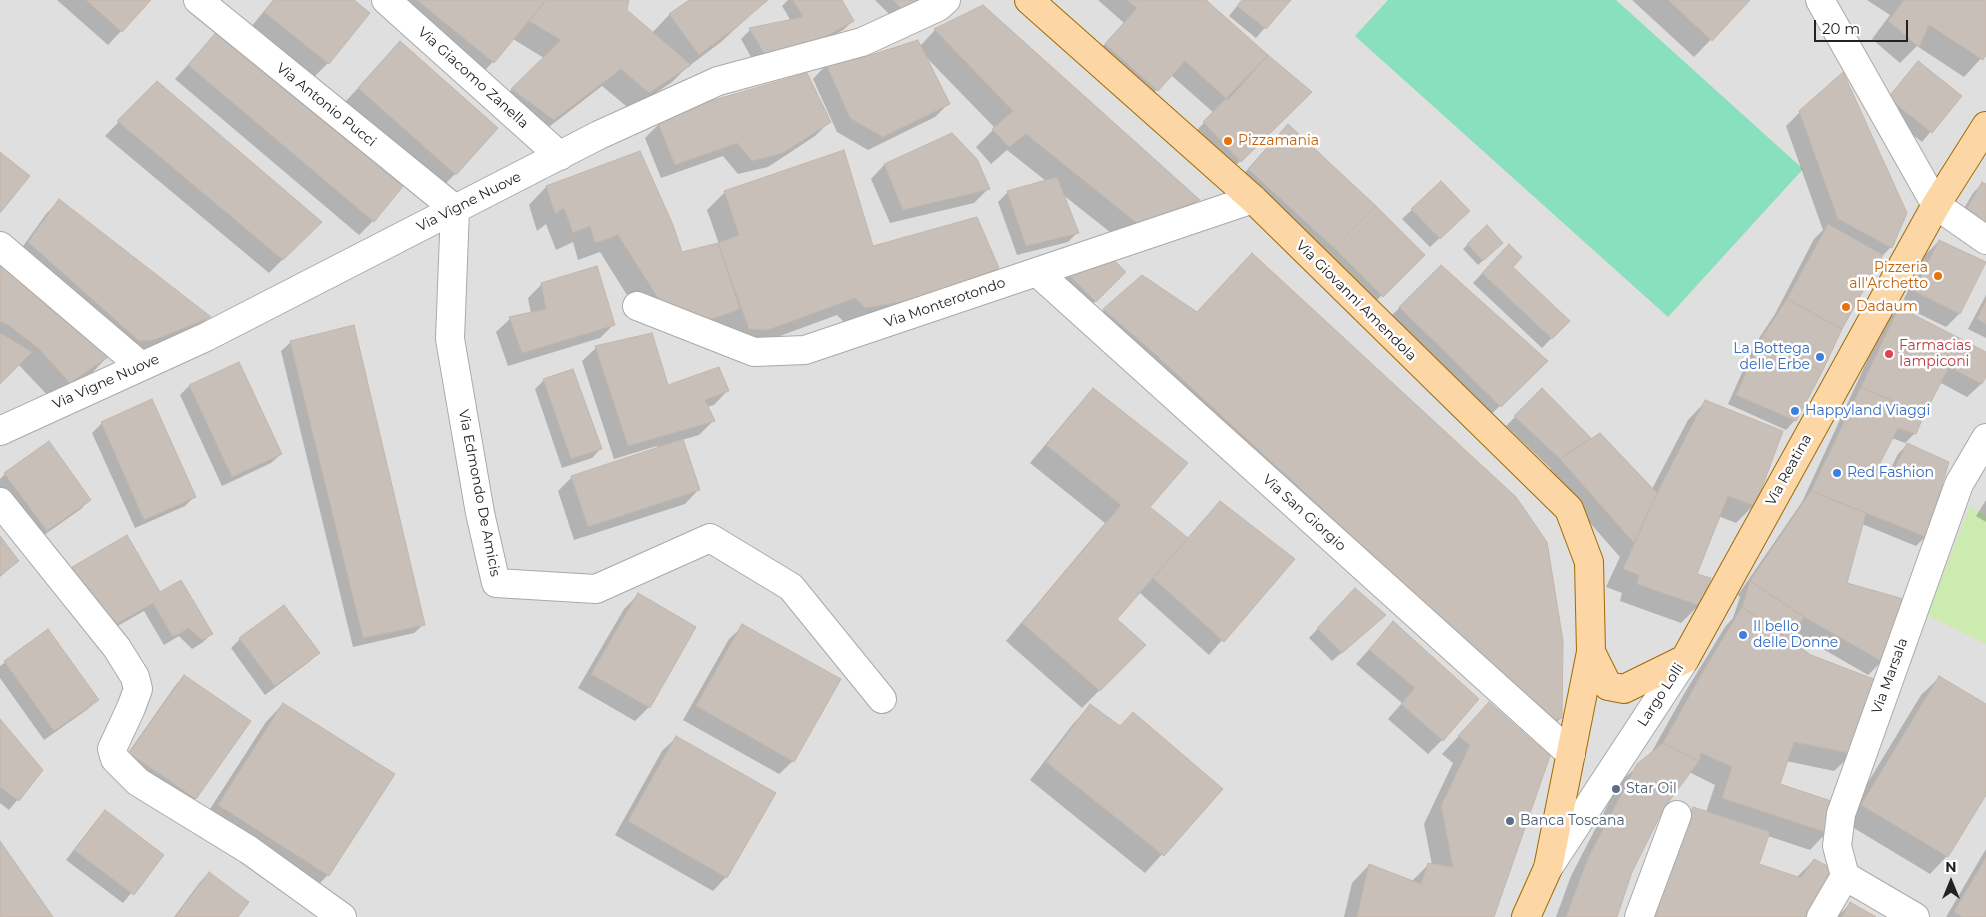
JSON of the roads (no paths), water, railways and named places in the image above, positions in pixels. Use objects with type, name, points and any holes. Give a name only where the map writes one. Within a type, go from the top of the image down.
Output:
[{"type":"main road","name":"Via Giovanni Amendola","points":[[1029,0],[1253,199],[1569,509],[1590,562],[1591,652]]},
{"type":"main road","name":"Via Reatina","points":[[1685,659],[1936,205],[1986,126]]},
{"type":"main road","name":"Largo Lolli","points":[[1591,652],[1608,686],[1624,689],[1685,659]]},
{"type":"main road","points":[[1526,917],[1548,868],[1591,652]]},
{"type":"street","name":"Via Antonio Pucci","points":[[198,0],[455,210]]},
{"type":"street","name":"Via Giacomo Zanella","points":[[386,0],[560,156]]},
{"type":"street","name":"Via Vigne Nuove","points":[[0,430],[206,337],[598,135],[718,81],[862,42],[938,7],[946,0]]},
{"type":"street","points":[[1823,1],[1936,205],[1986,240]]},
{"type":"street","name":"Via Monterotondo","points":[[637,306],[754,352],[806,350],[1253,199]]},
{"type":"street","name":"Via Edmondo De Amicis","points":[[455,210],[450,339],[480,513],[496,583],[596,589],[710,538],[791,587],[882,699]]},
{"type":"street","points":[[0,246],[141,366]]},
{"type":"street","name":"Via San Giorgio","points":[[1037,272],[1571,754]]},
{"type":"street","name":"Via Marsala","points":[[1845,876],[1837,846],[1841,814],[1959,484],[1986,438]]},
{"type":"street","points":[[0,502],[117,648],[135,677],[138,689],[112,749],[115,760],[138,782],[249,850],[342,917]]},
{"type":"street","name":"Largo Lolli","points":[[1548,868],[1685,659]]},
{"type":"street","points":[[1639,917],[1677,816]]},
{"type":"street","points":[[1821,917],[1845,876],[1916,917]]},
{"type":"place","name":"Pizzamania","points":[[1228,141]]},
{"type":"place","name":"Pizzeria all'Archetto","points":[[1938,276]]},
{"type":"place","name":"Dadaum","points":[[1846,307]]},
{"type":"place","name":"Farmacias Iampiconi","points":[[1889,354]]},
{"type":"place","name":"La Bottega delle Erbe","points":[[1820,357]]},
{"type":"place","name":"Happyland Viaggi","points":[[1795,411]]},
{"type":"place","name":"Red Fashion","points":[[1837,473]]},
{"type":"place","name":"Il bello delle Donne","points":[[1743,635]]},
{"type":"place","name":"Star Oil","points":[[1616,789]]},
{"type":"place","name":"Banca Toscana","points":[[1510,821]]}]
